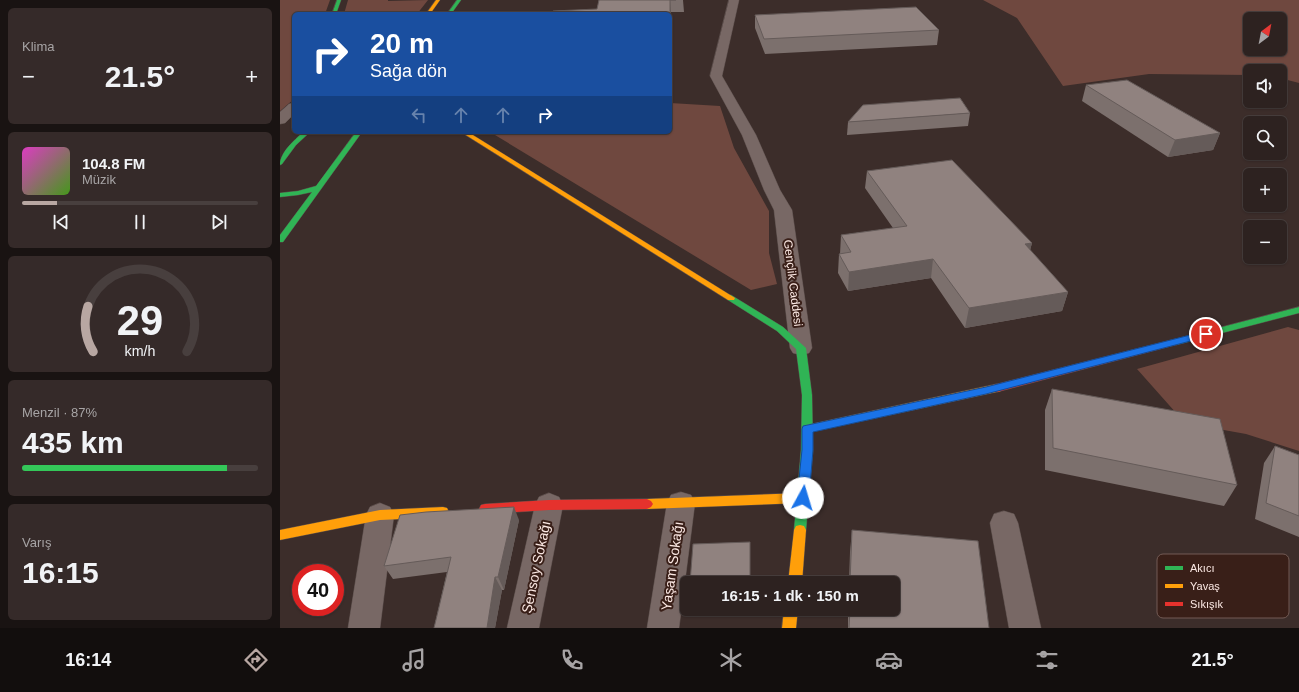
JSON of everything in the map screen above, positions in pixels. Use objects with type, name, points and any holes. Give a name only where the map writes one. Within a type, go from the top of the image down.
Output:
[{"type":"street","points":[[335,12],[339,0]]},
{"type":"street","points":[[429,12],[438,0]]},
{"type":"street","points":[[450,12],[459,0]]},
{"type":"street","name":"Gençlik Caddesi","points":[[734,0],[716,76],[748,135],[772,190],[783,210],[802,348],[807,395],[808,450],[796,576]]},
{"type":"street","points":[[280,120],[292,109]]},
{"type":"street","points":[[294,144],[296,134]]},
{"type":"street","points":[[280,163],[294,144],[305,134]]},
{"type":"street","points":[[280,240],[358,134]]},
{"type":"street","points":[[467,134],[780,329],[802,348]]},
{"type":"street","points":[[280,195],[298,193],[317,188]]},
{"type":"street","points":[[807,429],[986,391],[1299,310]]},
{"type":"street","points":[[472,510],[549,505],[681,503],[803,498]]},
{"type":"street","name":"Yaşam Sokağı","points":[[663,628],[681,503]]},
{"type":"street","name":"Şensoy Sokağı","points":[[523,628],[549,505]]},
{"type":"street","points":[[280,536],[380,515],[449,511]]},
{"type":"street","points":[[364,628],[380,515]]},
{"type":"street","points":[[1004,523],[1025,628]]},
{"type":"street","points":[[789,628],[790,616]]},
{"type":"shaded area","points":[[280,0],[330,0],[326,12],[292,12],[292,101],[280,111]]},
{"type":"shaded area","points":[[348,0],[428,0],[419,12],[345,12]]},
{"type":"shaded area","points":[[983,0],[1299,0],[1299,83],[1287,80],[1287,64],[1243,64],[1243,75],[1149,74],[1063,86],[1017,18]]},
{"type":"shaded area","points":[[672,103],[720,106],[734,148],[769,211],[769,253],[777,284],[751,290],[493,134],[672,134]]},
{"type":"shaded area","points":[[1288,327],[1299,330],[1299,451],[1246,434],[1185,423],[1137,369]]},
{"type":"building","points":[[599,0],[670,0],[670,12],[553,12],[597,9]]},
{"type":"building","points":[[916,7],[939,30],[764,39],[755,15]]},
{"type":"building","points":[[1127,80],[1220,133],[1175,140],[1086,85]]},
{"type":"building","points":[[960,98],[970,113],[848,122],[863,105]]},
{"type":"building","points":[[952,160],[1032,243],[1025,244],[1068,292],[969,308],[933,259],[849,272],[839,254],[851,252],[841,235],[907,226],[867,171]]},
{"type":"building","points":[[1052,389],[1220,419],[1237,485],[1053,448]]},
{"type":"building","points":[[1275,446],[1299,455],[1299,516],[1266,503]]},
{"type":"building","points":[[514,507],[498,577],[495,577],[487,628],[434,628],[451,557],[384,566],[400,515]]},
{"type":"building","points":[[852,530],[978,541],[989,628],[849,628],[850,616],[900,616],[900,576],[850,576]]},
{"type":"building","points":[[750,542],[750,576],[691,576],[693,544]]},
{"type":"traffic: fast","points":[[335,12],[339,0]]},
{"type":"traffic: fast","points":[[450,12],[459,0]]},
{"type":"traffic: fast","points":[[280,163],[294,144],[305,134]]},
{"type":"traffic: fast","points":[[280,240],[358,134]]},
{"type":"traffic: fast","points":[[280,195],[298,193],[317,188]]},
{"type":"traffic: fast","points":[[731,298],[780,329],[801,348],[807,395],[807,450],[800,530]]},
{"type":"traffic: fast","points":[[1176,342],[1299,310]]},
{"type":"traffic: slow","points":[[429,12],[438,0]]},
{"type":"traffic: slow","points":[[467,134],[731,298]]},
{"type":"traffic: slow","points":[[807,429],[997,388]]},
{"type":"traffic: slow","points":[[647,504],[803,498]]},
{"type":"traffic: slow","points":[[280,535],[380,515],[443,512]]},
{"type":"traffic: slow","points":[[796,576],[800,530]]},
{"type":"traffic: slow","points":[[789,628],[790,616]]},
{"type":"traffic: jam","points":[[997,388],[1176,342]]},
{"type":"traffic: jam","points":[[485,509],[549,505],[647,504]]},
{"type":"route","points":[[803,498],[808,450],[807,429],[986,391],[1206,334]]}]
